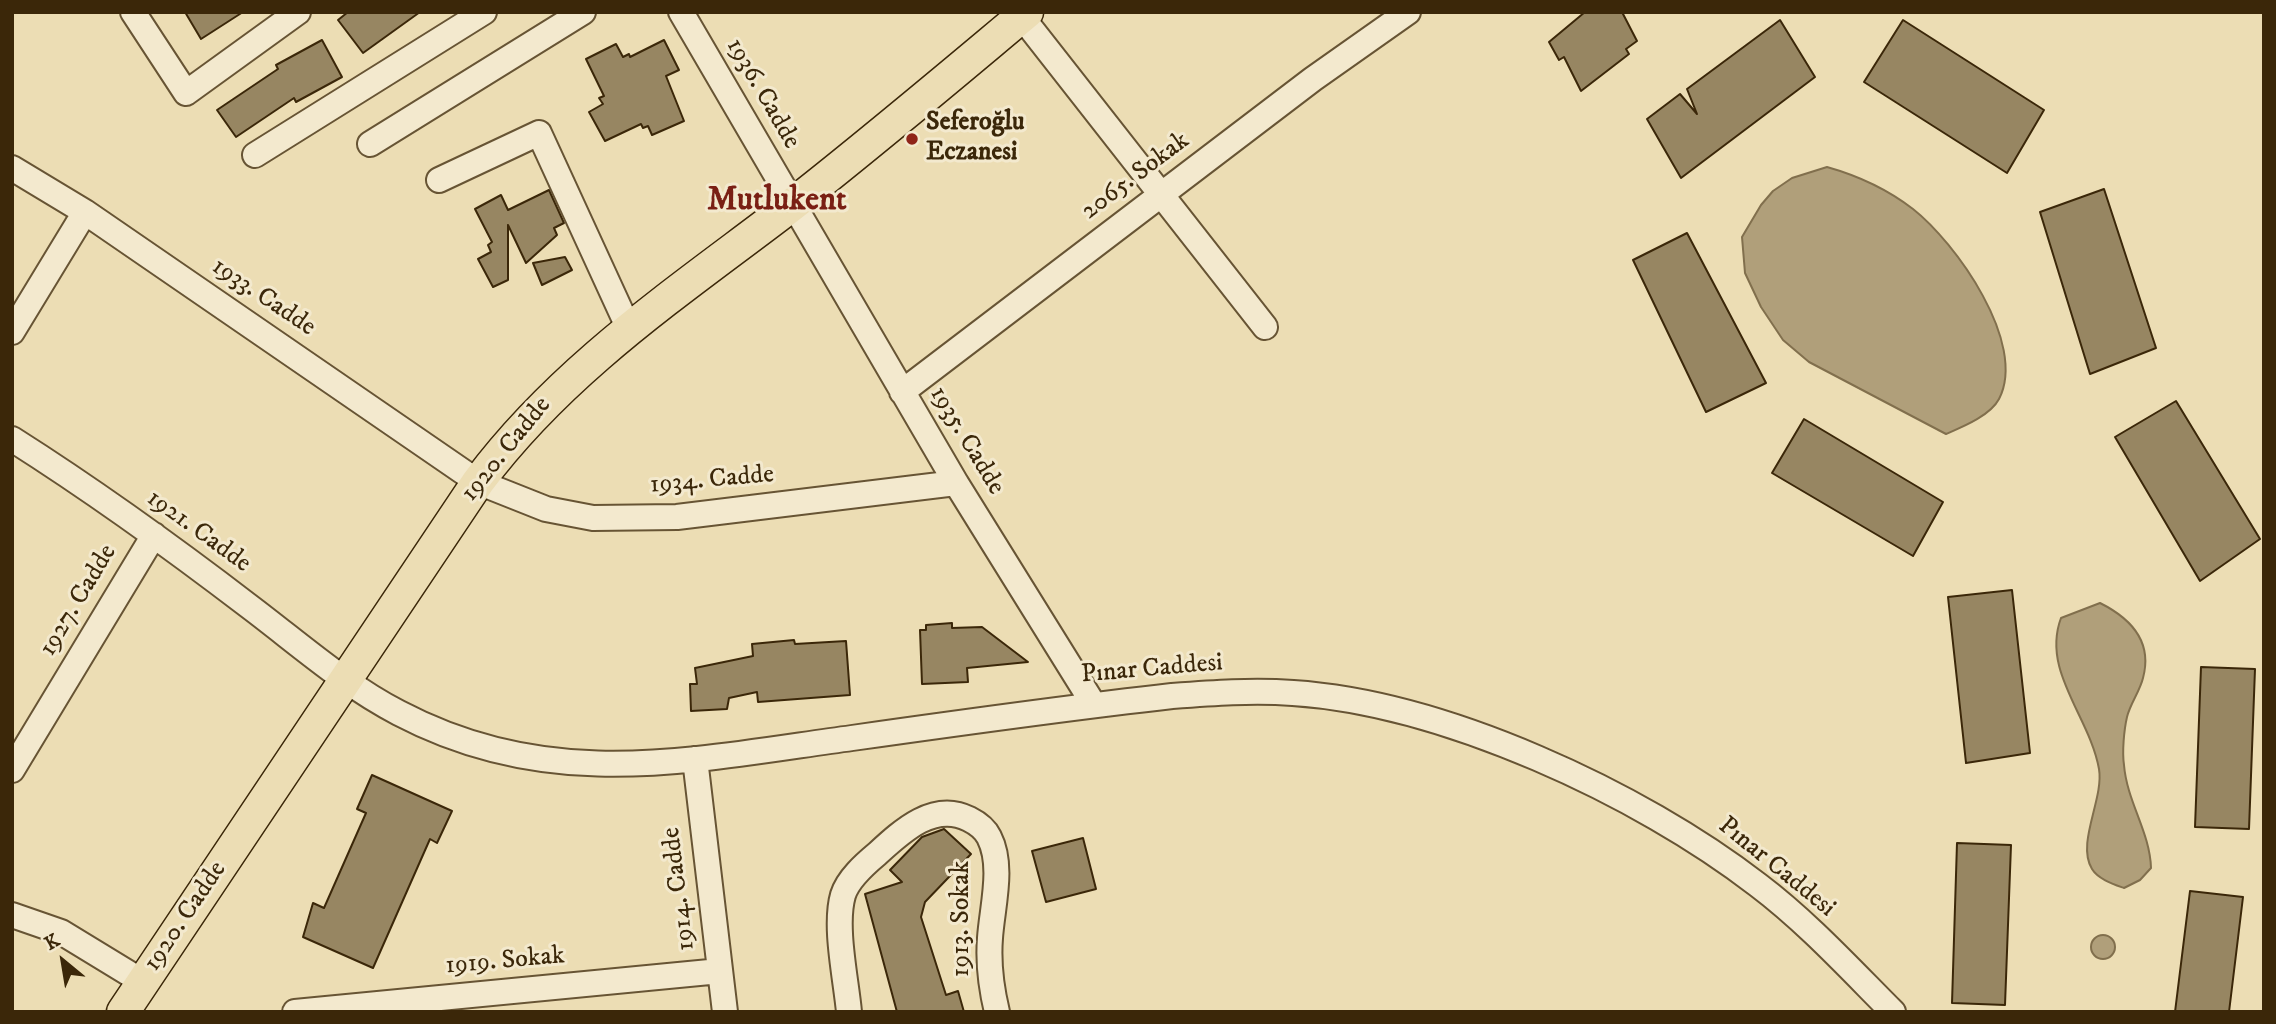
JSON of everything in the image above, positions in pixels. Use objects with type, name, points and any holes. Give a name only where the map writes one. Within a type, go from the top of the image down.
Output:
[{"type":"main road","name":"1920. Cadde","points":[[123,1012],[478,482],[525,422],[551,395],[629,329],[791,205],[1022,14]]},
{"type":"street","points":[[135,13],[186,93],[298,12]]},
{"type":"street","points":[[255,155],[484,12]]},
{"type":"street","points":[[370,144],[583,12]]},
{"type":"street","name":"1936. Cadde","points":[[681,12],[791,205]]},
{"type":"street","name":"2065. Sokak","points":[[902,392],[1314,79],[1408,12]]},
{"type":"street","points":[[1022,14],[1265,327]]},
{"type":"street","points":[[439,180],[539,133],[629,329]]},
{"type":"street","name":"1933. Cadde","points":[[12,167],[85,212],[478,482]]},
{"type":"street","name":"1935. Cadde","points":[[791,205],[956,483],[1094,705]]},
{"type":"street","points":[[12,332],[85,212]]},
{"type":"street","name":"1921. Cadde","points":[[12,439],[154,536],[344,680]]},
{"type":"street","name":"1934. Cadde","points":[[478,482],[545,509],[593,518],[716,513],[956,483]]},
{"type":"street","name":"1927. Cadde","points":[[12,770],[154,536]]},
{"type":"street","name":"Pınar Caddesi","points":[[344,680],[400,714],[441,732],[517,757],[605,766],[695,759],[1094,705],[1211,693],[1296,693],[1384,706],[1480,735],[1602,790],[1713,851],[1761,887],[1893,1012]]},
{"type":"street","name":"1914. Cadde","points":[[695,759],[725,1012]]},
{"type":"street","name":"1913. Sokak","points":[[849,1012],[842,946],[843,894],[871,859],[916,821],[937,814],[959,814],[978,824],[989,836],[995,854],[990,960],[997,1012]]},
{"type":"street","points":[[12,915],[61,932],[143,982]]},
{"type":"street","name":"1919. Sokak","points":[[295,1012],[720,971]]},
{"type":"shaded area","points":[[1827,167],[1872,184],[1913,209],[1948,245],[1983,295],[1996,323],[2004,350],[2005,376],[1995,405],[1975,420],[1946,434],[1809,362],[1783,340],[1761,307],[1745,273],[1742,237],[1761,205],[1773,191],[1792,178]]},
{"type":"shaded area","points":[[2100,603],[2129,624],[2142,642],[2145,653],[2143,678],[2127,717],[2123,754],[2129,792],[2147,842],[2151,868],[2140,880],[2124,888],[2098,876],[2088,858],[2087,847],[2098,794],[2099,769],[2057,657],[2061,618]]},
{"type":"shaded area","points":[[2103,935],[2112,938],[2115,947],[2112,956],[2103,959],[2094,956],[2091,947],[2094,938]]},
{"type":"building","points":[[185,12],[243,12],[201,39]]},
{"type":"building","points":[[348,12],[420,12],[363,53],[338,20]]},
{"type":"building","points":[[1585,12],[1622,12],[1637,41],[1626,49],[1629,54],[1581,91],[1564,57],[1559,60],[1549,42]]},
{"type":"building","points":[[1780,20],[1815,77],[1681,178],[1647,119],[1680,94],[1697,114],[1687,89]]},
{"type":"building","points":[[1903,20],[2044,110],[2007,173],[1864,82]]},
{"type":"building","points":[[322,40],[342,77],[296,102],[294,98],[236,137],[217,110],[278,69],[276,65]]},
{"type":"building","points":[[664,40],[679,70],[666,76],[684,121],[652,135],[648,126],[643,128],[641,124],[605,141],[589,112],[603,104],[599,98],[604,96],[586,59],[616,44],[623,57],[629,54],[630,57]]},
{"type":"building","points":[[2104,189],[2156,348],[2090,374],[2040,212]]},
{"type":"building","points":[[549,190],[564,223],[554,228],[557,235],[526,263],[508,225],[508,280],[493,287],[478,259],[491,252],[488,245],[492,242],[475,209],[501,195],[508,210]]},
{"type":"building","points":[[1687,233],[1766,383],[1706,412],[1633,260]]},
{"type":"building","points":[[565,257],[572,270],[542,285],[533,263]]},
{"type":"building","points":[[2176,401],[2260,539],[2200,581],[2115,437]]},
{"type":"building","points":[[1804,419],[1943,502],[1913,556],[1772,473]]},
{"type":"building","points":[[2012,590],[2030,753],[1966,763],[1948,597]]},
{"type":"building","points":[[952,623],[952,628],[982,627],[1028,662],[967,668],[968,682],[922,684],[920,630],[926,630],[926,625]]},
{"type":"building","points":[[794,640],[795,644],[846,641],[850,695],[758,702],[757,692],[729,698],[727,709],[691,711],[690,684],[697,684],[695,668],[753,656],[752,644]]},
{"type":"building","points":[[2201,667],[2255,669],[2249,829],[2195,827]]},
{"type":"building","points":[[372,775],[452,811],[437,843],[430,839],[373,968],[303,937],[313,903],[324,908],[366,813],[357,809]]},
{"type":"building","points":[[944,829],[971,854],[925,902],[921,917],[946,995],[958,991],[964,1012],[897,1012],[865,894],[902,882],[890,870],[922,837]]},
{"type":"building","points":[[1083,838],[1096,889],[1046,902],[1032,851]]},
{"type":"building","points":[[1957,843],[2011,845],[2005,1005],[1952,1003]]},
{"type":"building","points":[[2190,891],[2243,897],[2229,1012],[2175,1012]]},
{"type":"place","name":"Seferoğlu Eczanesi","points":[[912,139]]},
{"type":"district","name":"Mutlukent","points":[[777,202]]}]
